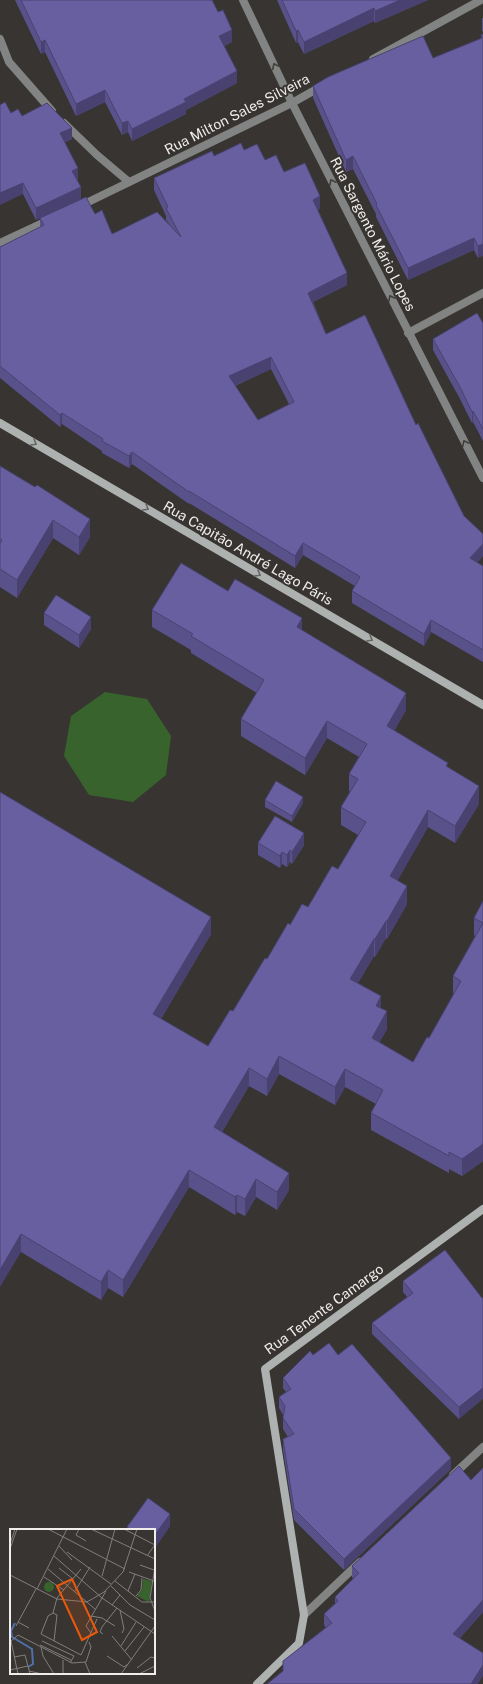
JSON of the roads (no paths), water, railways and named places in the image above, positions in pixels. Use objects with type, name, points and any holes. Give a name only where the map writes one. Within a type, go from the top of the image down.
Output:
[{"type":"street","name":"Rua Sargento Mário Lopes","points":[[243,0],[292,103],[483,478]]},
{"type":"street","points":[[362,65],[481,0]]},
{"type":"street","points":[[0,40],[8,62],[47,106],[97,155],[130,182]]},
{"type":"street","name":"Rua Milton Sales Silveira","points":[[72,209],[292,103],[327,84]]},
{"type":"street","points":[[0,243],[58,216]]},
{"type":"street","points":[[408,333],[483,293]]},
{"type":"street","name":"Rua Capitão André Lago Páris","points":[[0,423],[483,705]]},
{"type":"street","name":"Rua Tenente Camargo","points":[[304,1614],[265,1369],[483,1209]]},
{"type":"street","points":[[448,1480],[483,1447]]},
{"type":"street","points":[[257,1684],[299,1643],[304,1614],[367,1555]]}]
